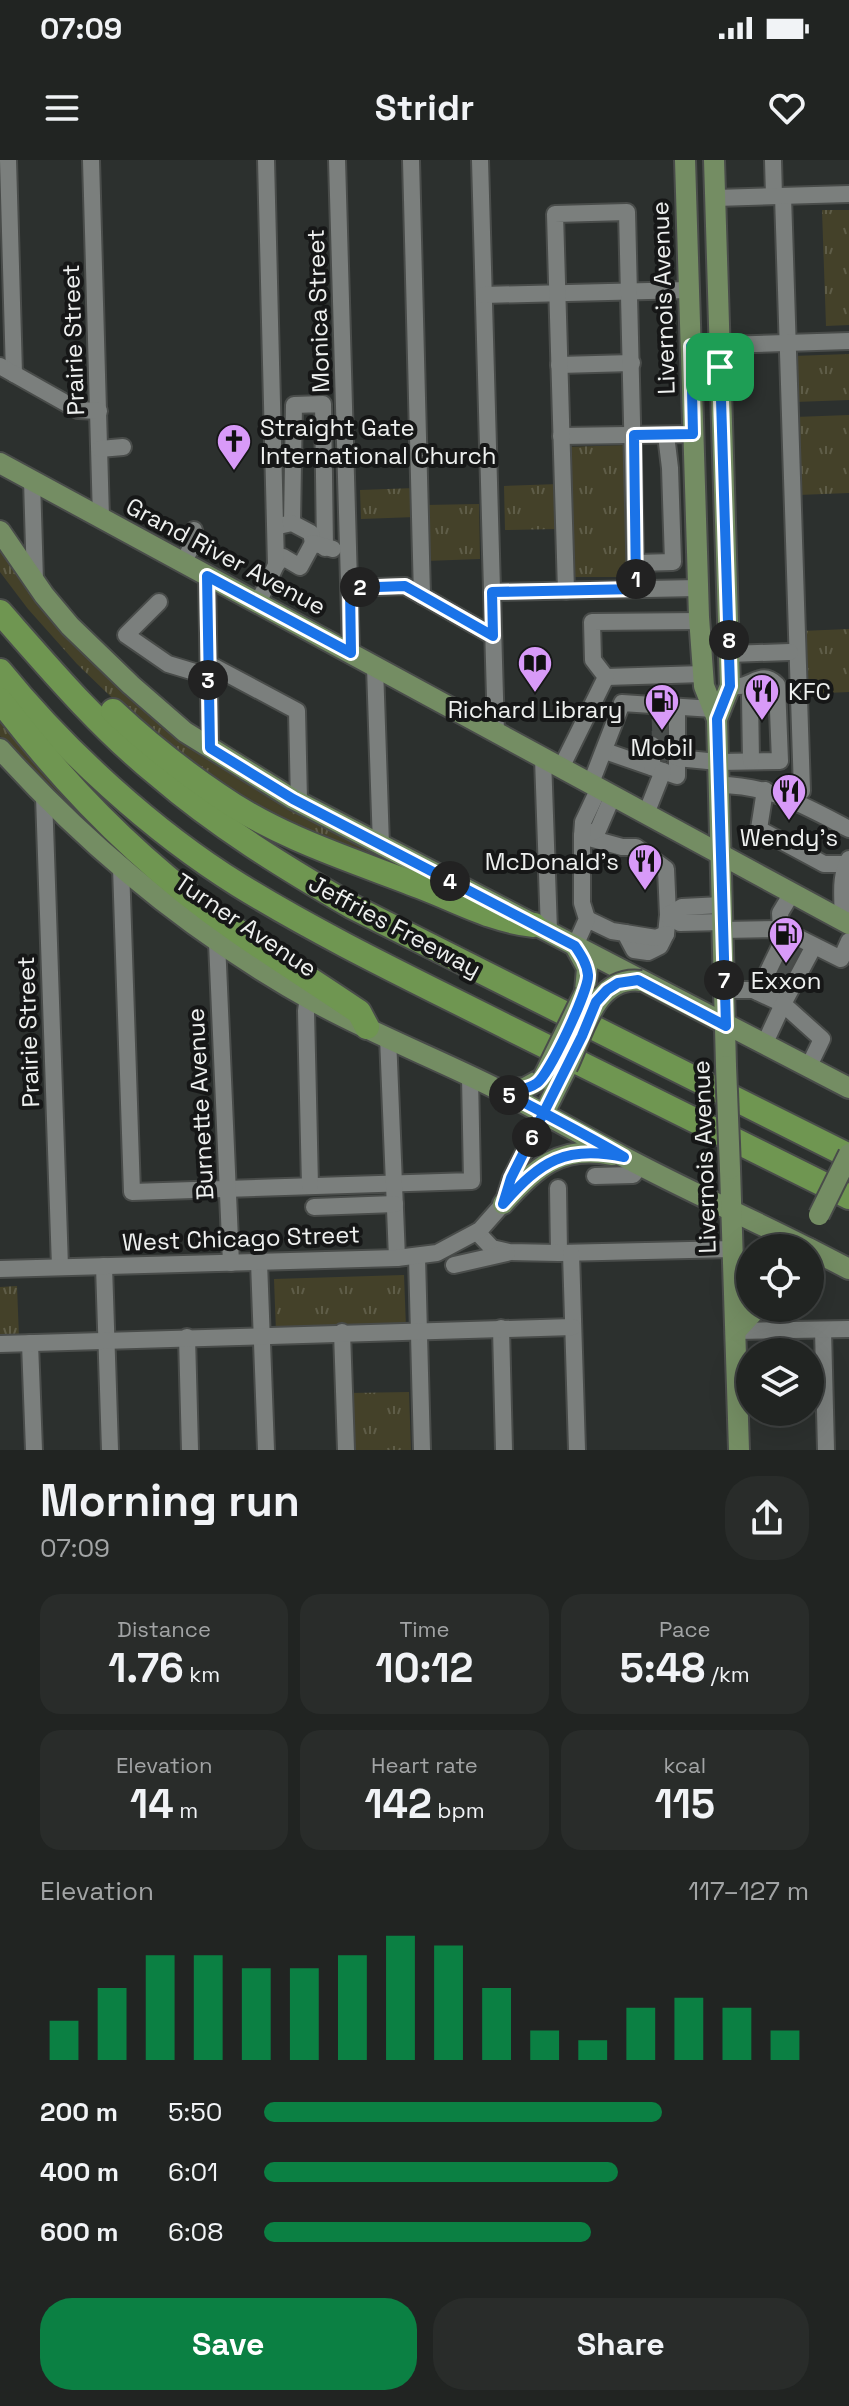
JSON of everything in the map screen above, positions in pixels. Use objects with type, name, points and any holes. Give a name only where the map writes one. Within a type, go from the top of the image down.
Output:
[{"type":"highway","points":[[0,612],[40,639],[134,731],[219,797],[313,845],[498,919],[541,928]]},
{"type":"highway","name":"Jeffries Freeway","points":[[0,612],[73,696],[157,775],[232,833],[351,906],[849,1155]]},
{"type":"highway","name":"Jeffries Freeway","points":[[0,671],[83,763],[235,883],[301,922],[410,978],[849,1197]]},
{"type":"highway","points":[[0,700],[46,757],[132,846],[234,929],[359,1012],[378,1032]]},
{"type":"main road","name":"Livernois Avenue","points":[[685,160],[698,588],[704,686],[715,714],[719,785],[739,1450]]},
{"type":"main road","name":"Livernois Avenue","points":[[714,160],[730,686],[715,714]]},
{"type":"main road","points":[[692,396],[705,397],[710,409],[714,504],[726,549]]},
{"type":"main road","name":"Grand River Avenue","points":[[0,463],[846,922]]},
{"type":"main road","points":[[696,509],[709,554],[712,628],[716,633],[728,633]]},
{"type":"main road","points":[[0,531],[70,626],[185,732],[299,802],[849,1088]]},
{"type":"main road","name":"Turner Avenue","points":[[0,749],[44,796],[121,867],[177,914],[217,942],[308,997],[500,1090],[547,1108],[632,1161],[779,1234]]},
{"type":"main road","points":[[500,1090],[525,1088],[543,1078],[585,992],[587,968],[575,946]]},
{"type":"main road","points":[[547,1108],[596,1002],[612,986],[632,980],[641,981]]},
{"type":"main road","points":[[503,1204],[537,1170],[562,1155],[587,1152],[632,1161]]},
{"type":"main road","points":[[812,1234],[849,1155]]},
{"type":"main road","name":"Turner Avenue","points":[[824,1257],[849,1269]]},
{"type":"main road","points":[[736,1331],[744,1322]]},
{"type":"street","points":[[8,160],[7,370],[78,410],[99,411]]},
{"type":"street","name":"Prairie Street","points":[[91,160],[101,518]]},
{"type":"street","points":[[266,160],[279,561]]},
{"type":"street","name":"Monica Street","points":[[337,160],[351,653]]},
{"type":"street","points":[[411,160],[422,596]]},
{"type":"street","points":[[480,160],[496,733]]},
{"type":"street","points":[[773,160],[787,343],[802,791]]},
{"type":"street","points":[[716,198],[849,194]]},
{"type":"street","points":[[566,591],[555,214],[584,213],[627,212],[636,589]]},
{"type":"street","points":[[484,295],[689,290]]},
{"type":"street","points":[[691,346],[849,341]]},
{"type":"street","points":[[559,365],[632,363]]},
{"type":"street","points":[[279,561],[300,567],[319,545],[323,404],[294,405],[292,523]]},
{"type":"street","points":[[561,436],[693,434]]},
{"type":"street","points":[[636,563],[673,562],[666,435]]},
{"type":"street","points":[[100,449],[123,447]]},
{"type":"street","points":[[32,480],[35,581]]},
{"type":"street","points":[[258,603],[279,561],[283,524],[292,523],[311,533],[319,545],[349,551]]},
{"type":"street","points":[[183,563],[195,540],[194,530]]},
{"type":"street","points":[[207,576],[210,748]]},
{"type":"street","points":[[350,588],[405,586],[493,636]]},
{"type":"street","points":[[492,592],[698,588]]},
{"type":"street","points":[[159,602],[126,635],[168,664],[208,670],[297,711],[299,802]]},
{"type":"street","points":[[606,677],[593,660],[592,622],[700,621]]},
{"type":"street","points":[[729,654],[790,652]]},
{"type":"street","points":[[375,667],[381,845]]},
{"type":"street","points":[[606,677],[703,674]]},
{"type":"street","points":[[541,928],[552,763],[606,677]]},
{"type":"street","points":[[605,751],[667,749],[718,762],[780,761],[777,685],[765,678],[730,686]]},
{"type":"street","points":[[751,761],[750,696],[753,688],[759,683],[765,684],[778,700]]},
{"type":"street","points":[[582,836],[598,830],[605,751],[622,703],[677,707],[715,714]]},
{"type":"street","points":[[652,706],[652,723]]},
{"type":"street","points":[[646,814],[677,707]]},
{"type":"street","points":[[719,785],[744,785],[778,793],[849,829]]},
{"type":"street","points":[[765,790],[759,829],[824,864],[848,863]]},
{"type":"street","name":"Prairie Street","points":[[44,796],[60,1267]]},
{"type":"street","points":[[582,836],[622,847],[636,847],[662,865],[667,875],[668,915],[666,934],[660,946],[648,952],[634,950],[625,933],[612,931],[587,919]]},
{"type":"street","points":[[575,946],[587,919],[582,903],[582,836]]},
{"type":"street","points":[[846,922],[841,876],[848,863]]},
{"type":"street","points":[[121,867],[132,1192],[472,1181],[470,1076]]},
{"type":"street","points":[[764,1045],[783,1004],[788,959],[780,913],[792,893]]},
{"type":"street","points":[[668,915],[680,923],[722,919],[788,959],[841,959],[849,941]]},
{"type":"street","name":"Burnette Avenue","points":[[217,942],[231,1263]]},
{"type":"street","points":[[758,992],[788,959]]},
{"type":"street","points":[[724,990],[753,990],[783,1004],[822,1039],[808,1068]]},
{"type":"street","points":[[308,997],[310,1186]]},
{"type":"street","points":[[378,1032],[394,1183],[397,1258]]},
{"type":"street","name":"West Chicago Street","points":[[0,1269],[397,1258],[446,1250],[477,1232],[503,1204],[511,1178],[547,1108]]},
{"type":"street","points":[[595,1176],[633,1175],[632,1161]]},
{"type":"street","points":[[558,1188],[573,1327],[577,1450]]},
{"type":"street","points":[[314,1207],[395,1204]]},
{"type":"street","points":[[477,1232],[500,1250],[565,1253],[733,1249]]},
{"type":"street","points":[[417,1257],[422,1450]]},
{"type":"street","points":[[259,1262],[266,1450]]},
{"type":"street","points":[[104,1266],[110,1450]]},
{"type":"street","points":[[0,1344],[573,1327]]},
{"type":"street","points":[[501,1328],[504,1450]]},
{"type":"street","points":[[736,1331],[849,1329]]},
{"type":"street","points":[[823,1330],[826,1450]]},
{"type":"street","points":[[342,1332],[346,1450]]},
{"type":"street","points":[[187,1337],[190,1450]]},
{"type":"street","points":[[30,1343],[34,1450]]},
{"type":"green space","points":[[822,210],[849,210],[849,325],[826,326]]},
{"type":"green space","points":[[849,354],[849,400],[795,402],[793,356]]},
{"type":"green space","points":[[849,415],[849,493],[798,495],[795,417]]},
{"type":"green space","points":[[629,445],[633,577],[569,577],[565,447]]},
{"type":"green space","points":[[559,484],[560,529],[505,530],[504,486]]},
{"type":"green space","points":[[415,488],[415,517],[361,519],[360,490]]},
{"type":"green space","points":[[479,504],[480,559],[425,561],[425,505]]},
{"type":"green space","points":[[0,545],[137,701],[380,849],[411,874],[277,817],[233,793],[135,720],[77,664],[28,609],[0,572]]},
{"type":"green space","points":[[849,629],[849,692],[803,694],[801,631]]},
{"type":"green space","points":[[0,714],[169,896],[82,819],[0,736]]},
{"type":"green space","points":[[404,1275],[406,1328],[276,1332],[274,1279]]},
{"type":"green space","points":[[17,1286],[19,1338],[0,1338],[0,1287]]},
{"type":"green space","points":[[409,1392],[411,1450],[350,1450],[349,1393]]},
{"type":"tunnel","points":[[652,727],[673,726]]},
{"type":"tunnel","points":[[652,739],[674,738]]},
{"type":"tunnel","points":[[661,753],[674,753]]},
{"type":"tunnel","points":[[787,950],[799,957]]},
{"type":"tunnel","points":[[781,961],[792,968]]},
{"type":"tunnel","points":[[775,973],[786,979]]},
{"type":"place","name":"Straight Gate International Church","points":[[234,472]]},
{"type":"place","name":"Richard Library","points":[[535,694]]},
{"type":"place","name":"KFC","points":[[762,722]]},
{"type":"place","name":"Mobil","points":[[662,732]]},
{"type":"place","name":"Wendy's","points":[[789,822]]},
{"type":"place","name":"McDonald's","points":[[645,892]]},
{"type":"place","name":"Exxon","points":[[786,965]]},
{"type":"route","points":[[720,367],[720,345],[691,346],[693,434],[634,435],[636,589],[492,592],[493,636],[405,586],[350,588],[351,653],[207,576],[210,748],[293,799],[549,931],[575,946],[584,960],[588,975],[585,992],[543,1078],[525,1088],[500,1090],[544,1113],[584,1133],[624,1157],[599,1152],[562,1155],[537,1170],[503,1204],[511,1178],[544,1113],[582,1036],[596,1002],[607,990],[618,983],[638,980],[726,1026],[717,719],[730,686],[720,367]]}]
